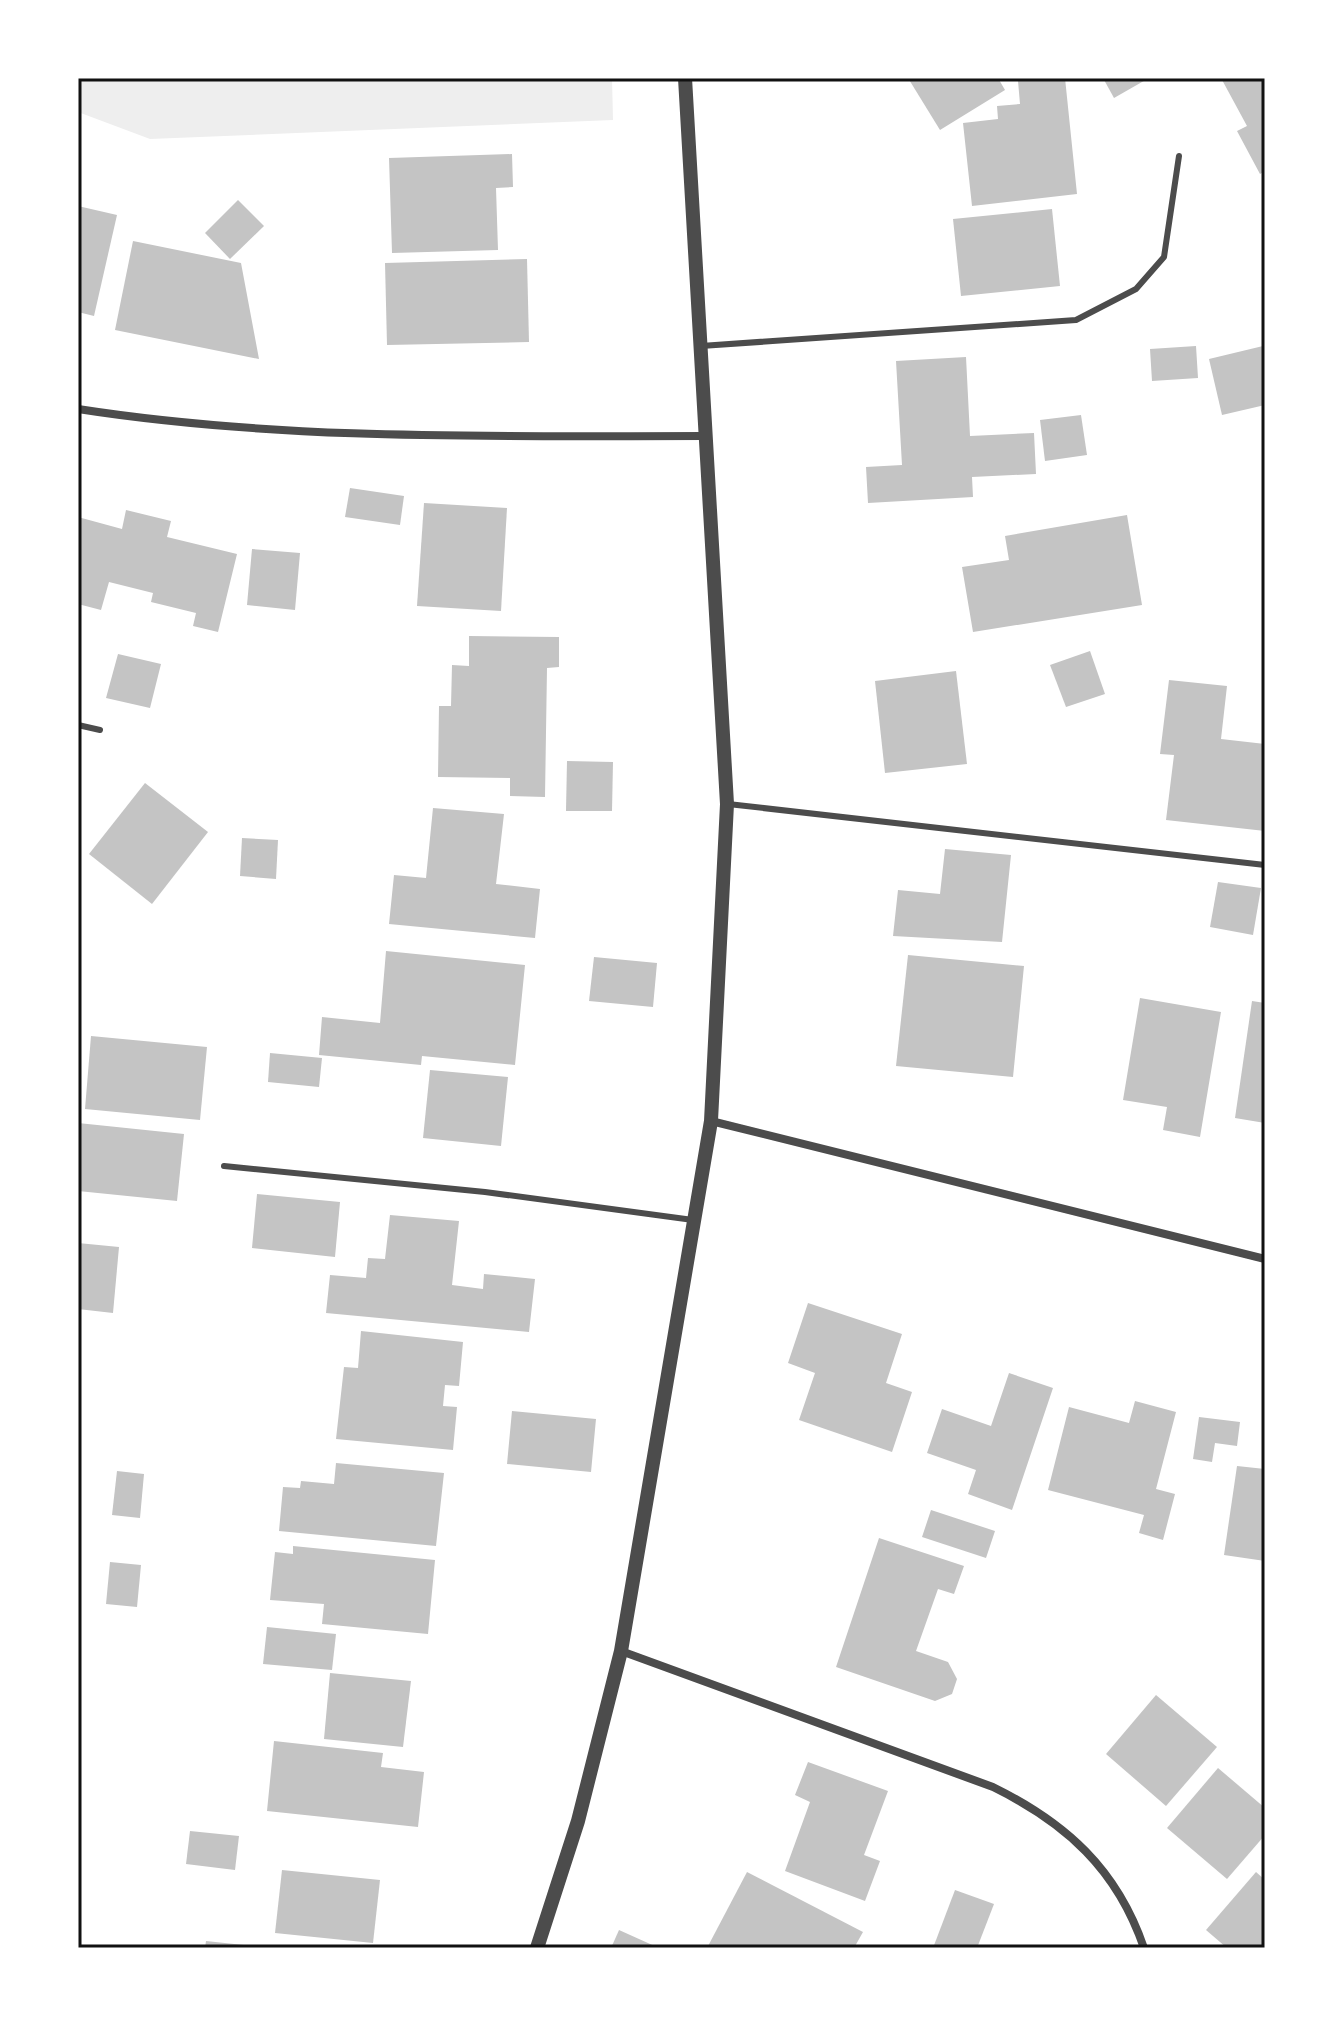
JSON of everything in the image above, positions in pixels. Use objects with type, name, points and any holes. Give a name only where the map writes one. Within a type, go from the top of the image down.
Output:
[{"type":"street","points":[[537,1948],[578,1821],[621,1651],[711,1121],[727,804],[698,346],[685,78]]},
{"type":"street","points":[[78,409],[167,423],[317,430],[578,438],[705,436]]},
{"type":"street","points":[[711,1121],[1265,1259]]},
{"type":"street","points":[[621,1651],[993,1787],[1038,1809],[1072,1837],[1105,1872],[1133,1916],[1144,1948]]},
{"type":"lane","points":[[698,346],[1076,320],[1136,289],[1164,257],[1179,156]]},
{"type":"lane","points":[[78,725],[100,730]]},
{"type":"lane","points":[[727,804],[1265,865]]},
{"type":"lane","points":[[224,1166],[485,1192],[695,1220]]},
{"type":"shaded area","points":[[78,78],[612,78],[613,120],[150,139],[78,112]]},
{"type":"building","points":[[908,78],[998,78],[1005,90],[940,130]]},
{"type":"building","points":[[1065,78],[1077,194],[972,206],[963,123],[998,119],[997,106],[1020,104],[1018,81]]},
{"type":"building","points":[[1103,78],[1149,78],[1114,98]]},
{"type":"building","points":[[1221,78],[1265,78],[1265,171],[1260,174],[1237,131],[1247,126]]},
{"type":"building","points":[[512,154],[513,187],[496,188],[498,250],[392,253],[389,158]]},
{"type":"building","points":[[238,200],[264,226],[230,259],[205,233]]},
{"type":"building","points":[[78,206],[117,215],[94,316],[78,312]]},
{"type":"building","points":[[1052,209],[1060,286],[961,296],[953,219]]},
{"type":"building","points":[[133,241],[241,263],[259,359],[115,330]]},
{"type":"building","points":[[527,259],[529,342],[387,345],[385,263]]},
{"type":"building","points":[[1196,346],[1198,378],[1152,381],[1150,349]]},
{"type":"building","points":[[1263,346],[1265,405],[1222,415],[1209,359]]},
{"type":"building","points":[[966,357],[970,436],[1034,433],[1036,474],[972,477],[973,497],[868,503],[866,467],[902,465],[896,361]]},
{"type":"building","points":[[1081,415],[1087,455],[1045,461],[1040,420]]},
{"type":"building","points":[[350,488],[404,496],[400,525],[345,517]]},
{"type":"building","points":[[424,503],[507,508],[501,611],[417,606]]},
{"type":"building","points":[[126,510],[171,521],[167,537],[237,554],[218,632],[193,626],[196,613],[151,602],[153,593],[109,582],[101,610],[78,604],[78,517],[122,529]]},
{"type":"building","points":[[1127,515],[1142,605],[973,632],[962,567],[1009,560],[1005,536]]},
{"type":"building","points":[[252,549],[300,553],[295,610],[247,605]]},
{"type":"building","points":[[469,636],[559,637],[559,667],[547,668],[545,797],[510,796],[510,778],[438,777],[439,706],[451,706],[452,665],[469,666]]},
{"type":"building","points":[[1090,651],[1105,694],[1066,707],[1050,665]]},
{"type":"building","points":[[118,654],[161,664],[150,708],[106,698]]},
{"type":"building","points":[[956,671],[967,764],[885,773],[875,681]]},
{"type":"building","points":[[1169,680],[1227,686],[1221,739],[1265,744],[1265,831],[1166,820],[1174,755],[1160,754]]},
{"type":"building","points":[[567,761],[613,762],[612,811],[566,811]]},
{"type":"building","points":[[145,783],[208,832],[152,904],[89,854]]},
{"type":"building","points":[[433,808],[504,814],[496,884],[540,889],[535,938],[389,924],[394,875],[426,878]]},
{"type":"building","points":[[242,838],[278,840],[276,879],[240,876]]},
{"type":"building","points":[[945,849],[1011,855],[1002,942],[893,936],[898,890],[940,894]]},
{"type":"building","points":[[1218,882],[1261,888],[1253,935],[1210,927]]},
{"type":"building","points":[[386,951],[525,965],[515,1065],[422,1056],[421,1065],[319,1055],[322,1017],[380,1023]]},
{"type":"building","points":[[908,955],[1024,966],[1013,1077],[896,1066]]},
{"type":"building","points":[[594,957],[657,963],[653,1007],[589,1001]]},
{"type":"building","points":[[1140,998],[1221,1012],[1200,1137],[1163,1130],[1167,1107],[1123,1100]]},
{"type":"building","points":[[1252,1001],[1265,1003],[1265,1123],[1235,1118]]},
{"type":"building","points":[[91,1036],[207,1047],[200,1120],[85,1109]]},
{"type":"building","points":[[270,1053],[322,1058],[319,1087],[268,1082]]},
{"type":"building","points":[[430,1070],[508,1077],[501,1146],[423,1138]]},
{"type":"building","points":[[78,1123],[184,1134],[177,1201],[78,1191]]},
{"type":"building","points":[[257,1194],[340,1202],[335,1257],[252,1248]]},
{"type":"building","points":[[390,1215],[459,1221],[452,1285],[483,1289],[484,1274],[535,1279],[529,1332],[326,1313],[330,1275],[366,1278],[368,1258],[385,1259]]},
{"type":"building","points":[[78,1243],[119,1247],[113,1313],[78,1309]]},
{"type":"building","points":[[808,1303],[902,1334],[886,1383],[912,1392],[892,1452],[799,1420],[815,1373],[788,1363]]},
{"type":"building","points":[[361,1331],[463,1342],[459,1386],[445,1385],[443,1406],[457,1407],[453,1450],[336,1439],[344,1367],[358,1368]]},
{"type":"building","points":[[1009,1373],[1053,1388],[1012,1510],[968,1494],[976,1470],[927,1453],[942,1409],[991,1426]]},
{"type":"building","points":[[1135,1401],[1176,1412],[1156,1489],[1175,1494],[1163,1540],[1139,1533],[1144,1515],[1048,1490],[1069,1407],[1129,1423]]},
{"type":"building","points":[[512,1411],[596,1419],[591,1472],[507,1464]]},
{"type":"building","points":[[1199,1417],[1240,1422],[1237,1446],[1215,1443],[1212,1462],[1193,1459]]},
{"type":"building","points":[[336,1463],[444,1473],[436,1546],[279,1531],[283,1487],[300,1488],[301,1481],[334,1484]]},
{"type":"building","points":[[1237,1466],[1265,1469],[1265,1561],[1224,1555]]},
{"type":"building","points":[[117,1471],[144,1474],[140,1518],[112,1515]]},
{"type":"building","points":[[931,1510],[995,1531],[986,1558],[922,1537]]},
{"type":"building","points":[[879,1538],[964,1566],[954,1594],[938,1589],[916,1651],[948,1662],[957,1679],[952,1694],[935,1701],[836,1667]]},
{"type":"building","points":[[293,1546],[435,1560],[428,1634],[322,1624],[324,1604],[270,1600],[275,1552],[293,1554]]},
{"type":"building","points":[[110,1562],[141,1565],[137,1607],[106,1604]]},
{"type":"building","points":[[267,1627],[336,1634],[332,1670],[263,1664]]},
{"type":"building","points":[[330,1673],[411,1681],[403,1747],[324,1739]]},
{"type":"building","points":[[1156,1695],[1217,1747],[1166,1806],[1106,1754]]},
{"type":"building","points":[[274,1741],[383,1753],[381,1767],[424,1772],[418,1827],[267,1811]]},
{"type":"building","points":[[808,1762],[888,1791],[864,1855],[880,1861],[865,1901],[785,1871],[810,1802],[795,1795]]},
{"type":"building","points":[[1218,1768],[1265,1808],[1265,1835],[1227,1879],[1167,1828]]},
{"type":"building","points":[[190,1831],[239,1836],[235,1870],[186,1864]]},
{"type":"building","points":[[282,1870],[380,1880],[373,1943],[275,1933]]},
{"type":"building","points":[[747,1872],[863,1932],[854,1948],[707,1948]]},
{"type":"building","points":[[1256,1872],[1265,1880],[1265,1948],[1227,1948],[1206,1930]]},
{"type":"building","points":[[955,1890],[994,1904],[977,1948],[933,1948]]},
{"type":"building","points":[[619,1930],[659,1948],[611,1948]]},
{"type":"building","points":[[206,1941],[253,1946],[205,1948]]}]
